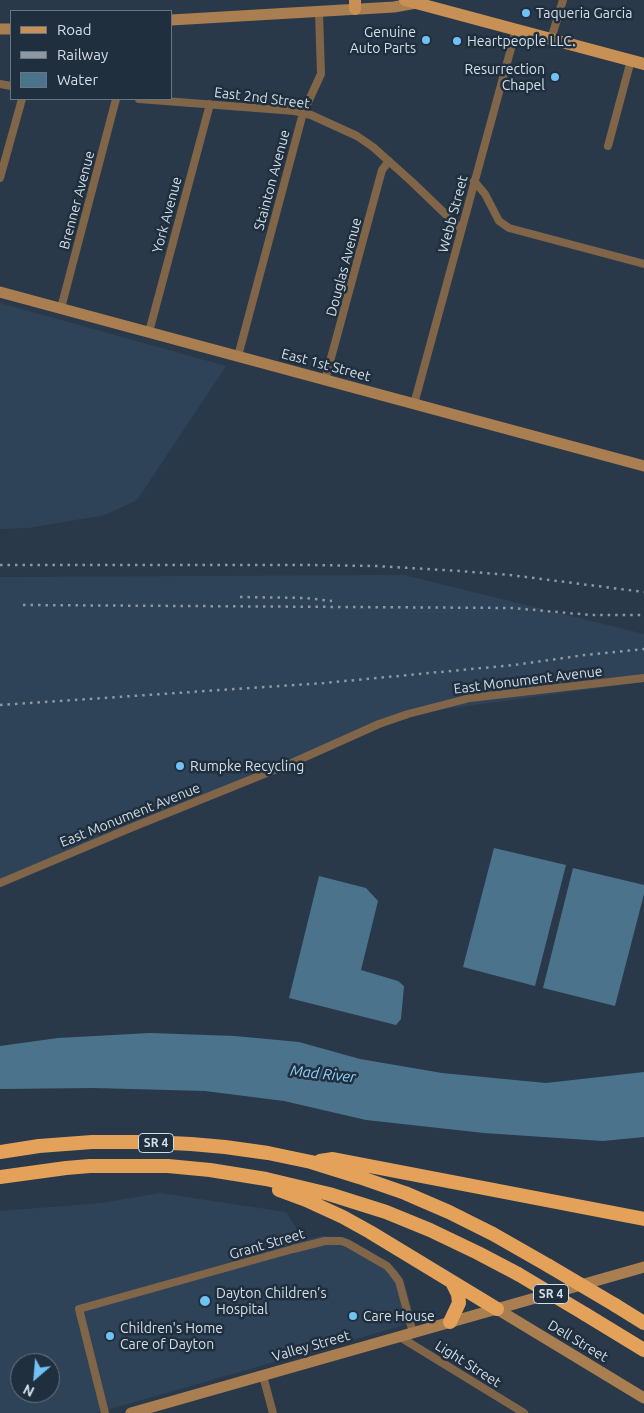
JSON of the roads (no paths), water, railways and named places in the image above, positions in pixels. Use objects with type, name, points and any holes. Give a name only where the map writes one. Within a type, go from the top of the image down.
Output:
[{"type":"highway","name":"SR 4","points":[[0,1152],[39,1146],[92,1142],[151,1142],[225,1147],[311,1162],[405,1193],[449,1212],[493,1234],[644,1323]]},
{"type":"highway","points":[[311,1162],[333,1160],[644,1219]]},
{"type":"highway","name":"SR 4","points":[[0,1177],[66,1168],[168,1166],[249,1176],[329,1194],[386,1212],[478,1253],[518,1274],[644,1350]]},
{"type":"highway","points":[[249,1176],[257,1182],[306,1200],[343,1217],[497,1309]]},
{"type":"highway","points":[[450,1322],[459,1303],[458,1294],[452,1282]]},
{"type":"main road","points":[[172,20],[318,12],[355,5],[394,7],[413,1],[644,64]]},
{"type":"main road","name":"East 1st Street","points":[[0,292],[644,466]]},
{"type":"main road","name":"Valley Street","points":[[131,1413],[644,1267]]},
{"type":"main road","name":"Dell Street","points":[[497,1309],[644,1398]]},
{"type":"street","points":[[551,39],[563,0]]},
{"type":"street","name":"Stainton Avenue","points":[[238,356],[303,113],[321,74],[318,12]]},
{"type":"street","name":"Webb Street","points":[[414,404],[516,30]]},
{"type":"street","points":[[608,146],[631,60]]},
{"type":"street","points":[[0,178],[22,100]]},
{"type":"street","name":"Brenner Avenue","points":[[61,308],[116,100]]},
{"type":"street","name":"East 2nd Street","points":[[153,100],[311,115],[357,136],[373,148],[411,181],[461,230]]},
{"type":"street","name":"York Avenue","points":[[149,332],[210,104]]},
{"type":"street","name":"Douglas Avenue","points":[[325,380],[382,170],[389,161]]},
{"type":"street","points":[[474,181],[485,194],[499,221],[508,228],[644,264]]},
{"type":"street","name":"East Monument Avenue","points":[[0,883],[128,829],[287,766],[379,724],[408,714],[470,698],[644,678]]},
{"type":"street","name":"Grant Street","points":[[105,1413],[79,1310],[292,1249],[334,1240],[347,1243],[386,1266],[394,1273],[398,1281],[412,1333]]},
{"type":"street","name":"Light Street","points":[[400,1336],[524,1413]]},
{"type":"street","points":[[263,1376],[273,1413]]},
{"type":"water","points":[[494,848],[566,865],[535,986],[463,967]]},
{"type":"water","points":[[573,868],[644,885],[644,894],[615,1006],[543,988]]},
{"type":"water","points":[[319,876],[366,888],[378,901],[361,970],[398,981],[404,986],[401,1019],[396,1025],[289,998]]},
{"type":"water","name":"Mad River","points":[[150,1033],[235,1036],[299,1042],[360,1059],[442,1073],[546,1083],[644,1072],[644,1137],[603,1141],[484,1133],[366,1120],[284,1101],[205,1091],[94,1088],[0,1089],[0,1046],[58,1038]]},
{"type":"railway","points":[[0,565],[376,566],[510,575],[644,592]]},
{"type":"railway","points":[[240,597],[306,598],[332,601]]},
{"type":"railway","points":[[23,605],[512,608],[591,615],[644,615]]},
{"type":"railway","points":[[0,705],[324,683],[514,665],[644,649]]},
{"type":"place","name":"Taqueria Garcia","points":[[526,13]]},
{"type":"place","name":"Genuine Auto Parts","points":[[426,40]]},
{"type":"place","name":"Heartpeople LLC.","points":[[457,41]]},
{"type":"place","name":"Resurrection Chapel","points":[[555,77]]},
{"type":"place","name":"Rumpke Recycling","points":[[180,766]]},
{"type":"place","name":"Dayton Children’s Hospital","points":[[205,1301]]},
{"type":"place","name":"Care House","points":[[353,1316]]},
{"type":"place","name":"Children's Home Care of Dayton","points":[[110,1336]]}]
